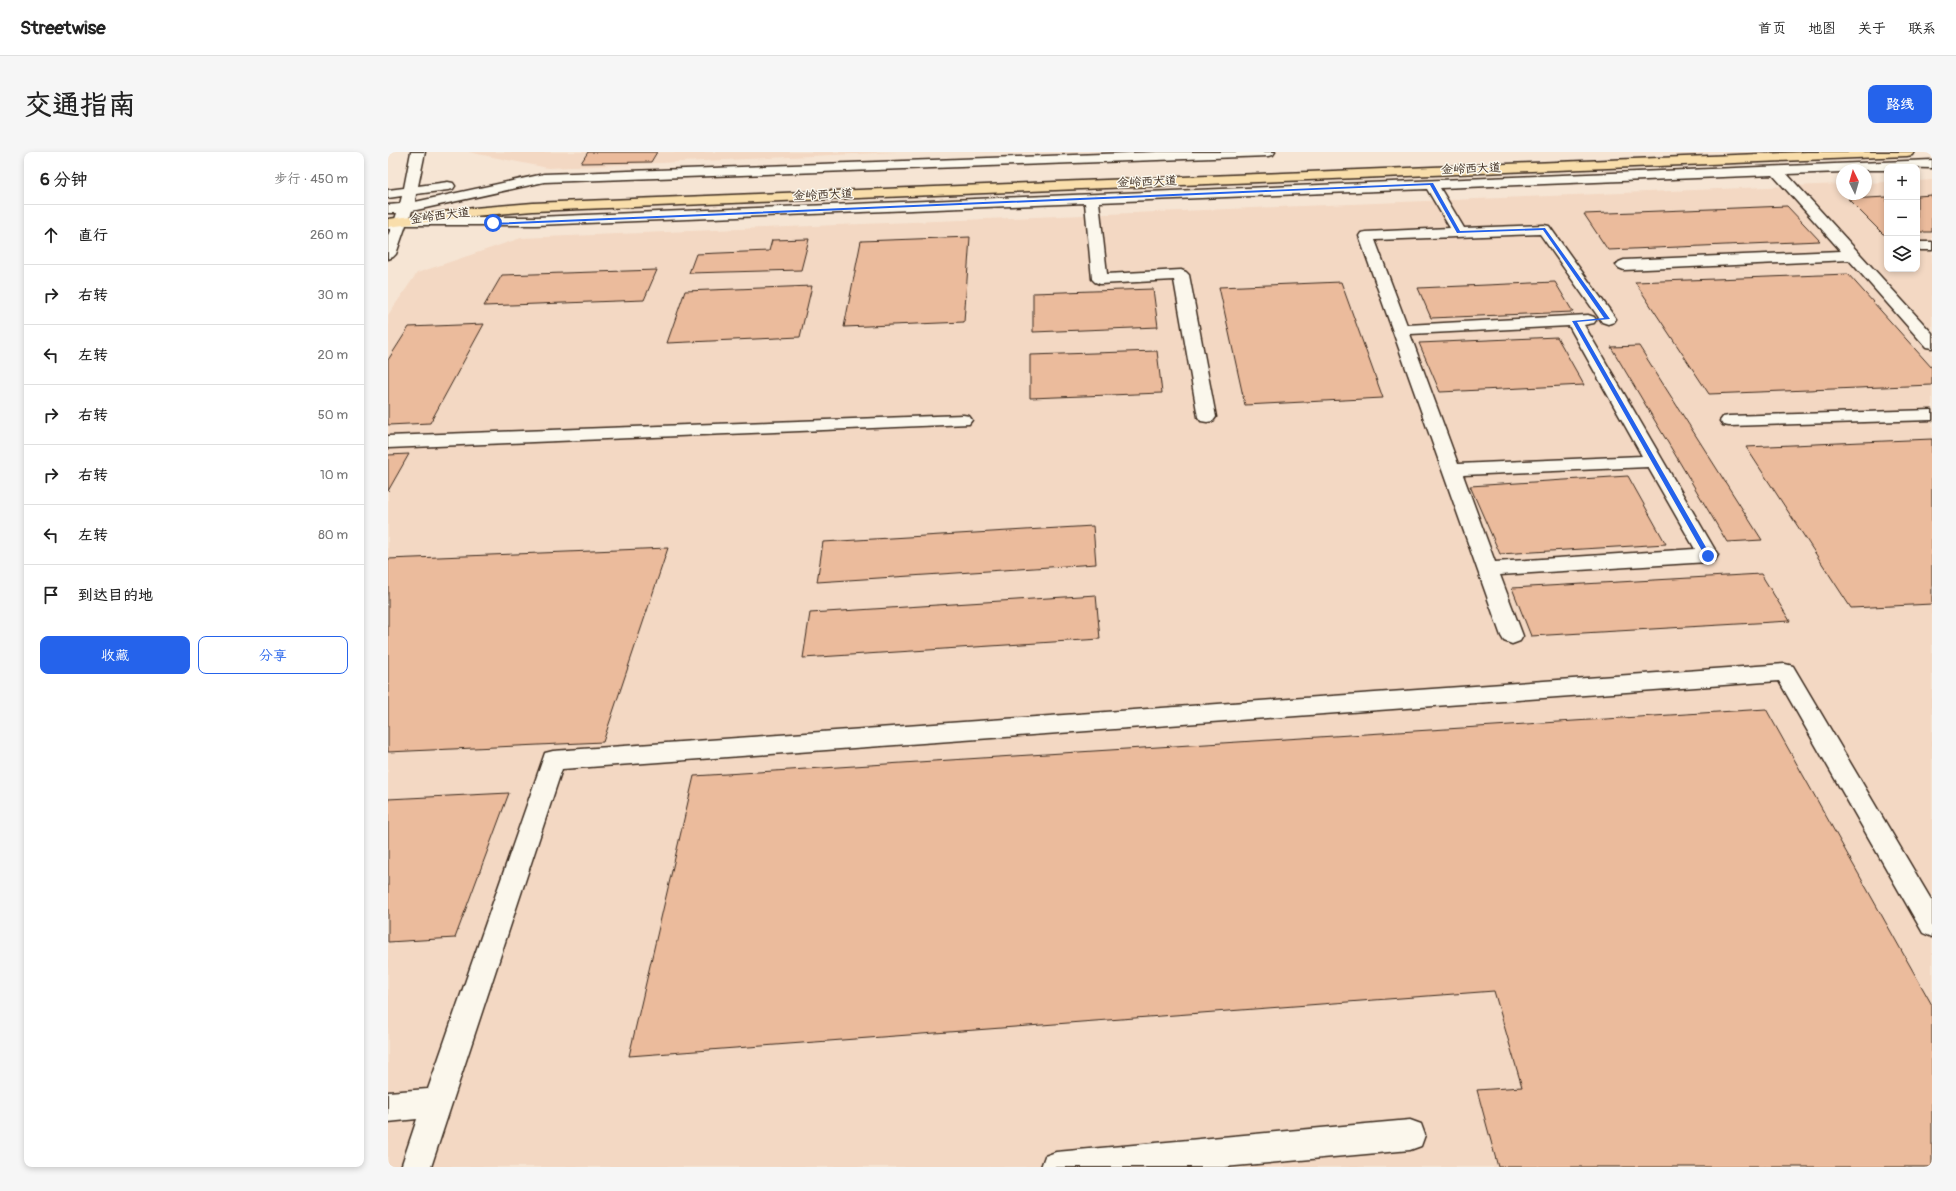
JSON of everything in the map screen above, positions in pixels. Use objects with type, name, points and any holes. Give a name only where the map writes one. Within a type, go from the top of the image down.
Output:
[{"type":"main road","name":"金岭西大道","points":[[395,224],[483,198],[540,194],[1620,152]]},
{"type":"main road","name":"金岭西大道","points":[[395,224],[474,212],[533,207],[1907,152]]},
{"type":"street","points":[[388,254],[395,224],[410,191],[418,158],[418,152]]},
{"type":"street","points":[[388,194],[487,182],[544,178],[1042,156],[1268,152]]},
{"type":"street","points":[[395,224],[449,227],[536,221],[1932,164]]},
{"type":"street","points":[[1776,170],[1932,342]]},
{"type":"street","points":[[395,224],[544,178]]},
{"type":"street","points":[[1431,184],[1459,232]]},
{"type":"street","points":[[1092,198],[1100,279],[1181,275],[1207,417]]},
{"type":"street","points":[[388,210],[395,224]]},
{"type":"street","points":[[1401,330],[1608,319],[1544,229],[1366,236],[1512,636]]},
{"type":"street","points":[[1920,246],[1932,246]]},
{"type":"street","points":[[1624,265],[1853,255]]},
{"type":"street","points":[[1488,569],[1708,556],[1574,321]]},
{"type":"street","points":[[1729,421],[1932,415]]},
{"type":"street","points":[[388,442],[963,420]]},
{"type":"street","points":[[1452,470],[1653,461]]},
{"type":"street","points":[[416,1167],[553,760],[1786,672],[1932,925]]},
{"type":"street","points":[[388,1107],[437,1103]]},
{"type":"street","points":[[1056,1167],[1410,1135]]},
{"type":"shaded area","points":[[468,152],[898,152],[548,168]]},
{"type":"shaded area","points":[[1932,180],[1932,1167],[388,1167],[388,315],[417,273],[521,238],[1836,184],[1836,200],[1872,200],[1872,183],[1884,182],[1884,272],[1920,272],[1920,181]]},
{"type":"building","points":[[588,152],[657,152],[651,162],[581,163]]},
{"type":"building","points":[[1932,195],[1932,232],[1920,232],[1920,196]]},
{"type":"building","points":[[1884,197],[1884,234],[1849,200],[1872,200],[1872,198]]},
{"type":"building","points":[[1787,206],[1820,241],[1608,250],[1584,214]]},
{"type":"building","points":[[970,237],[964,322],[844,327],[861,241]]},
{"type":"building","points":[[809,239],[801,270],[689,273],[696,254],[769,251],[772,240]]},
{"type":"building","points":[[657,270],[644,300],[484,306],[502,275]]},
{"type":"building","points":[[1848,274],[1932,368],[1932,385],[1709,394],[1635,282]]},
{"type":"building","points":[[1341,282],[1383,398],[1245,405],[1219,287]]},
{"type":"building","points":[[1555,282],[1573,312],[1431,318],[1418,288]]},
{"type":"building","points":[[812,286],[800,337],[667,343],[685,291]]},
{"type":"building","points":[[1153,289],[1158,327],[1033,332],[1033,293]]},
{"type":"building","points":[[484,324],[430,423],[388,425],[388,360],[409,327]]},
{"type":"building","points":[[1557,337],[1584,385],[1440,392],[1419,343]]},
{"type":"building","points":[[1639,346],[1762,540],[1727,542],[1611,347]]},
{"type":"building","points":[[1157,351],[1162,393],[1030,398],[1030,355]]},
{"type":"building","points":[[1932,439],[1932,604],[1851,608],[1746,447]]},
{"type":"building","points":[[409,454],[388,491],[388,455]]},
{"type":"building","points":[[1628,476],[1666,544],[1500,554],[1470,486]]},
{"type":"building","points":[[1093,526],[1096,564],[817,582],[823,542]]},
{"type":"building","points":[[668,548],[603,742],[388,752],[388,559]]},
{"type":"building","points":[[1761,574],[1790,621],[1531,636],[1512,588]]},
{"type":"building","points":[[1096,595],[1100,639],[803,658],[810,613]]},
{"type":"building","points":[[1766,709],[1932,1005],[1932,1167],[1498,1167],[1477,1090],[1522,1087],[1494,991],[629,1056],[694,776]]},
{"type":"building","points":[[509,793],[455,938],[388,942],[388,799]]},
{"type":"route","points":[[493,223],[1431,184],[1459,232],[1544,229],[1608,319],[1574,321],[1708,556]]}]
